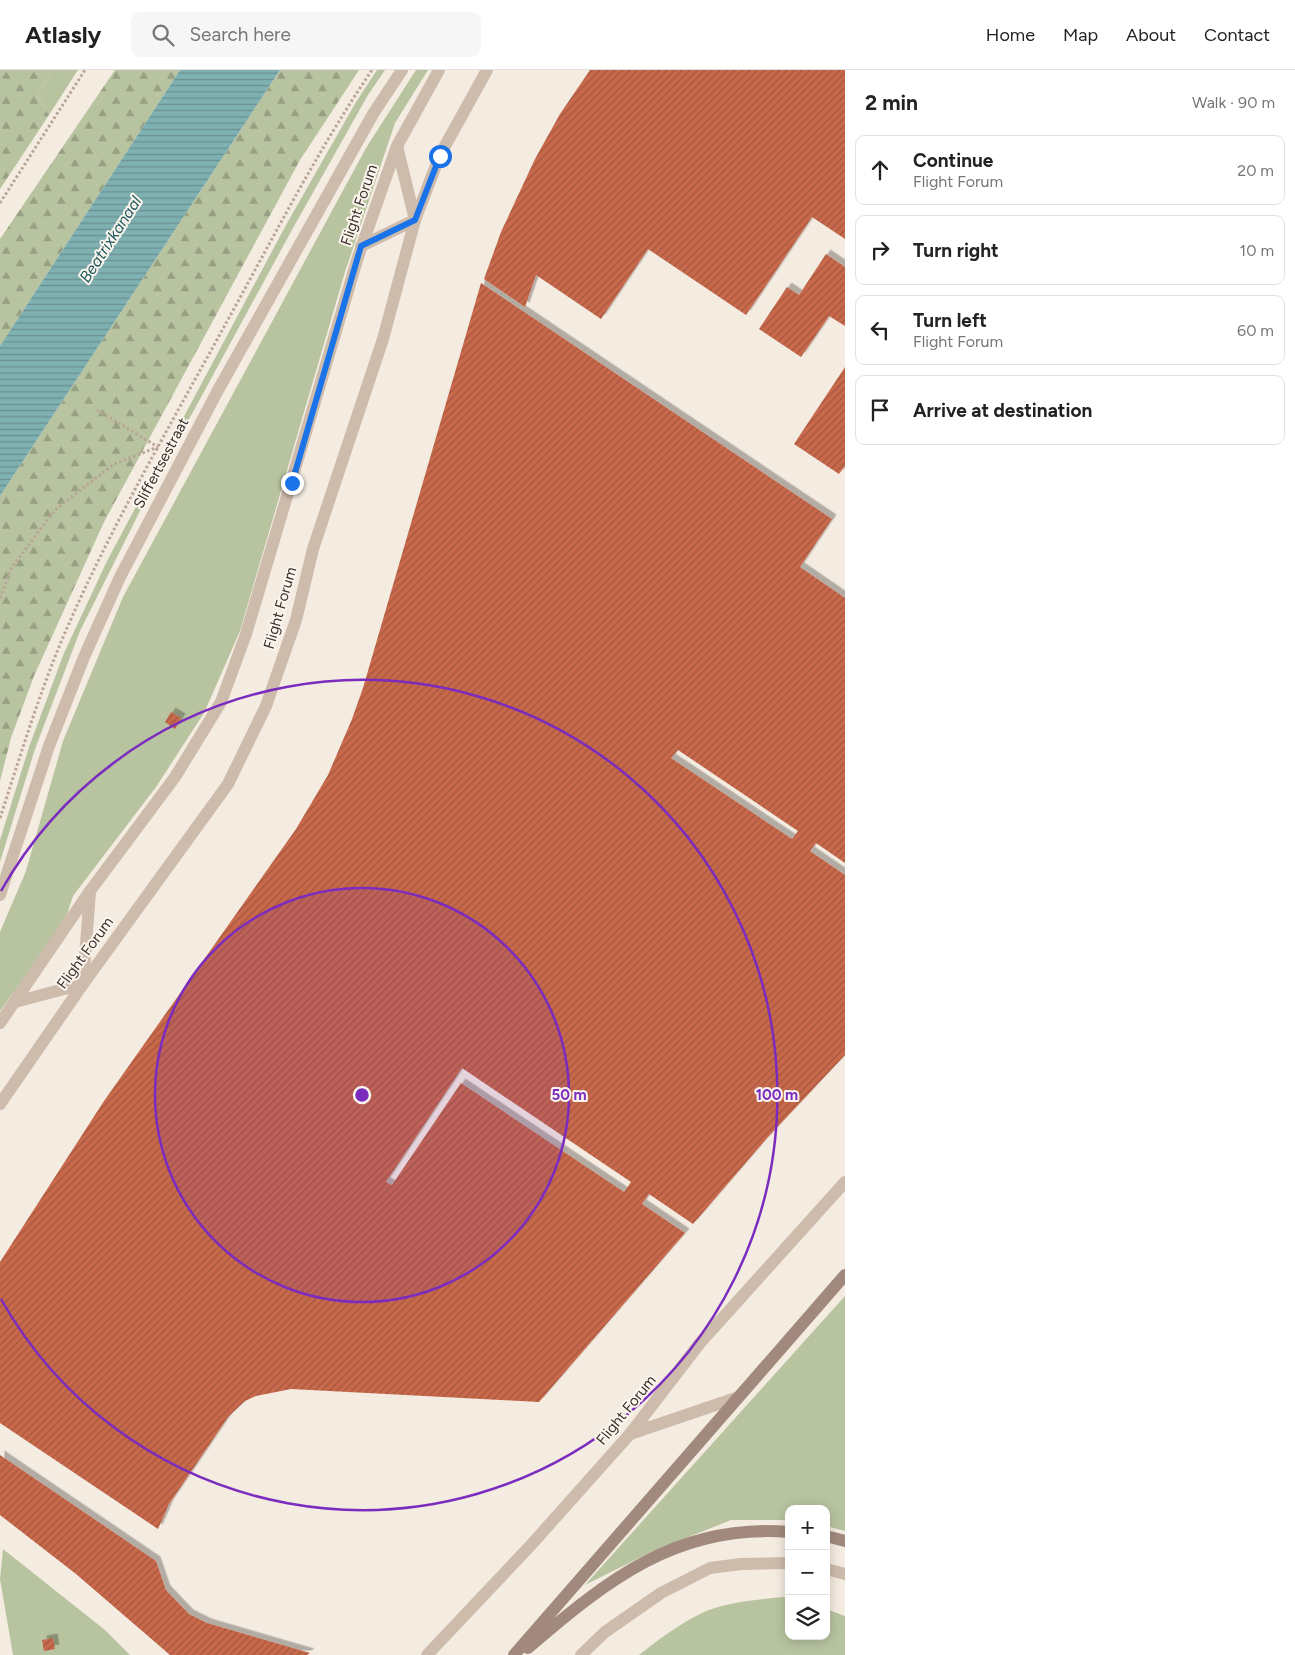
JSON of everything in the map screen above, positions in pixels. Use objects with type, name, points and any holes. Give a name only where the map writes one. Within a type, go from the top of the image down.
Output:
[{"type":"main road","points":[[514,1655],[845,1274]]},
{"type":"main road","points":[[521,1655],[584,1600],[632,1567],[665,1552],[713,1536],[756,1530],[785,1532]]},
{"type":"main road","points":[[830,1537],[845,1541]]},
{"type":"street","name":"Sliffertsestraat","points":[[0,895],[49,746],[84,657],[120,577],[217,392],[373,114],[402,70]]},
{"type":"street","name":"Flight Forum","points":[[0,1023],[90,891],[175,777],[221,702],[246,634],[361,246],[396,146],[439,70]]},
{"type":"street","name":"Flight Forum","points":[[0,1104],[83,984],[228,784],[266,706],[296,620],[313,549],[383,339],[415,220],[440,156],[487,70]]},
{"type":"street","points":[[361,246],[415,220],[396,146]]},
{"type":"street","points":[[14,1002],[83,984],[90,891]]},
{"type":"street","name":"Flight Forum","points":[[427,1655],[531,1545],[630,1434],[700,1343],[845,1182]]},
{"type":"street","points":[[630,1434],[736,1398]]},
{"type":"street","points":[[581,1655],[605,1632],[661,1594],[710,1568],[741,1564],[785,1563]]},
{"type":"street","points":[[830,1570],[845,1574]]},
{"type":"path","points":[[0,203],[85,70]]},
{"type":"path","points":[[0,598],[12,566],[55,510],[114,464],[158,447],[97,410]]},
{"type":"green space","points":[[0,70],[52,70],[37,95],[49,115],[0,189]]},
{"type":"green space","points":[[52,70],[78,70],[49,115],[37,95]]},
{"type":"green space","points":[[115,70],[180,70],[0,346],[0,239]]},
{"type":"green space","points":[[280,70],[359,70],[300,160],[104,522],[34,676],[11,738],[0,781],[0,496]]},
{"type":"green space","points":[[377,70],[385,70],[368,95],[293,228],[150,491],[80,631],[35,749],[0,862],[0,840],[29,747],[64,653],[107,561],[286,225],[356,102]]},
{"type":"green space","points":[[416,70],[428,70],[395,123],[345,272],[240,631],[204,713],[156,787],[73,896],[64,923],[0,1011],[0,932],[26,871],[63,741],[123,597],[366,148]]},
{"type":"green space","points":[[845,1296],[845,1531],[830,1527],[830,1505],[785,1505],[785,1520],[731,1520],[651,1552],[585,1585]]},
{"type":"green space","points":[[3,1549],[105,1630],[130,1655],[13,1655],[0,1579]]},
{"type":"green space","points":[[785,1597],[785,1640],[830,1640],[830,1610],[845,1616],[845,1655],[639,1655],[692,1618],[709,1610],[740,1602]]},
{"type":"water","name":"Beatrixkanaal","points":[[180,70],[280,70],[0,496],[0,346]]},
{"type":"building","points":[[590,70],[845,70],[845,239],[812,217],[746,315],[648,249],[601,319],[536,275],[525,307],[484,279],[501,232],[535,159],[560,114]]},
{"type":"building","points":[[826,254],[845,267],[845,326],[829,316],[801,357],[759,329],[787,287],[799,295]]},
{"type":"building","points":[[481,283],[832,519],[800,567],[845,598],[845,863],[816,843],[810,851],[845,875],[845,1055],[767,1138],[693,1224],[649,1194],[642,1204],[685,1233],[539,1402],[291,1389],[256,1396],[245,1401],[228,1417],[169,1504],[158,1529],[0,1423],[0,1262],[104,1101],[296,829],[328,775],[363,688]],"holes":[[[678,750],[798,831],[792,839],[671,758]],[[462,1068],[631,1182],[624,1192],[461,1083],[392,1185],[386,1182]]]},
{"type":"building","points":[[845,367],[845,466],[839,474],[794,444]]},
{"type":"building","points":[[171,712],[181,718],[175,729],[165,722]]},
{"type":"building","points":[[0,1455],[156,1561],[166,1590],[189,1614],[207,1623],[310,1653],[307,1655],[170,1655],[76,1574],[0,1515]]},
{"type":"building","points":[[53,1638],[55,1649],[44,1651],[42,1640]]},
{"type":"route","points":[[292,483],[361,246],[415,220],[440,156]]}]
